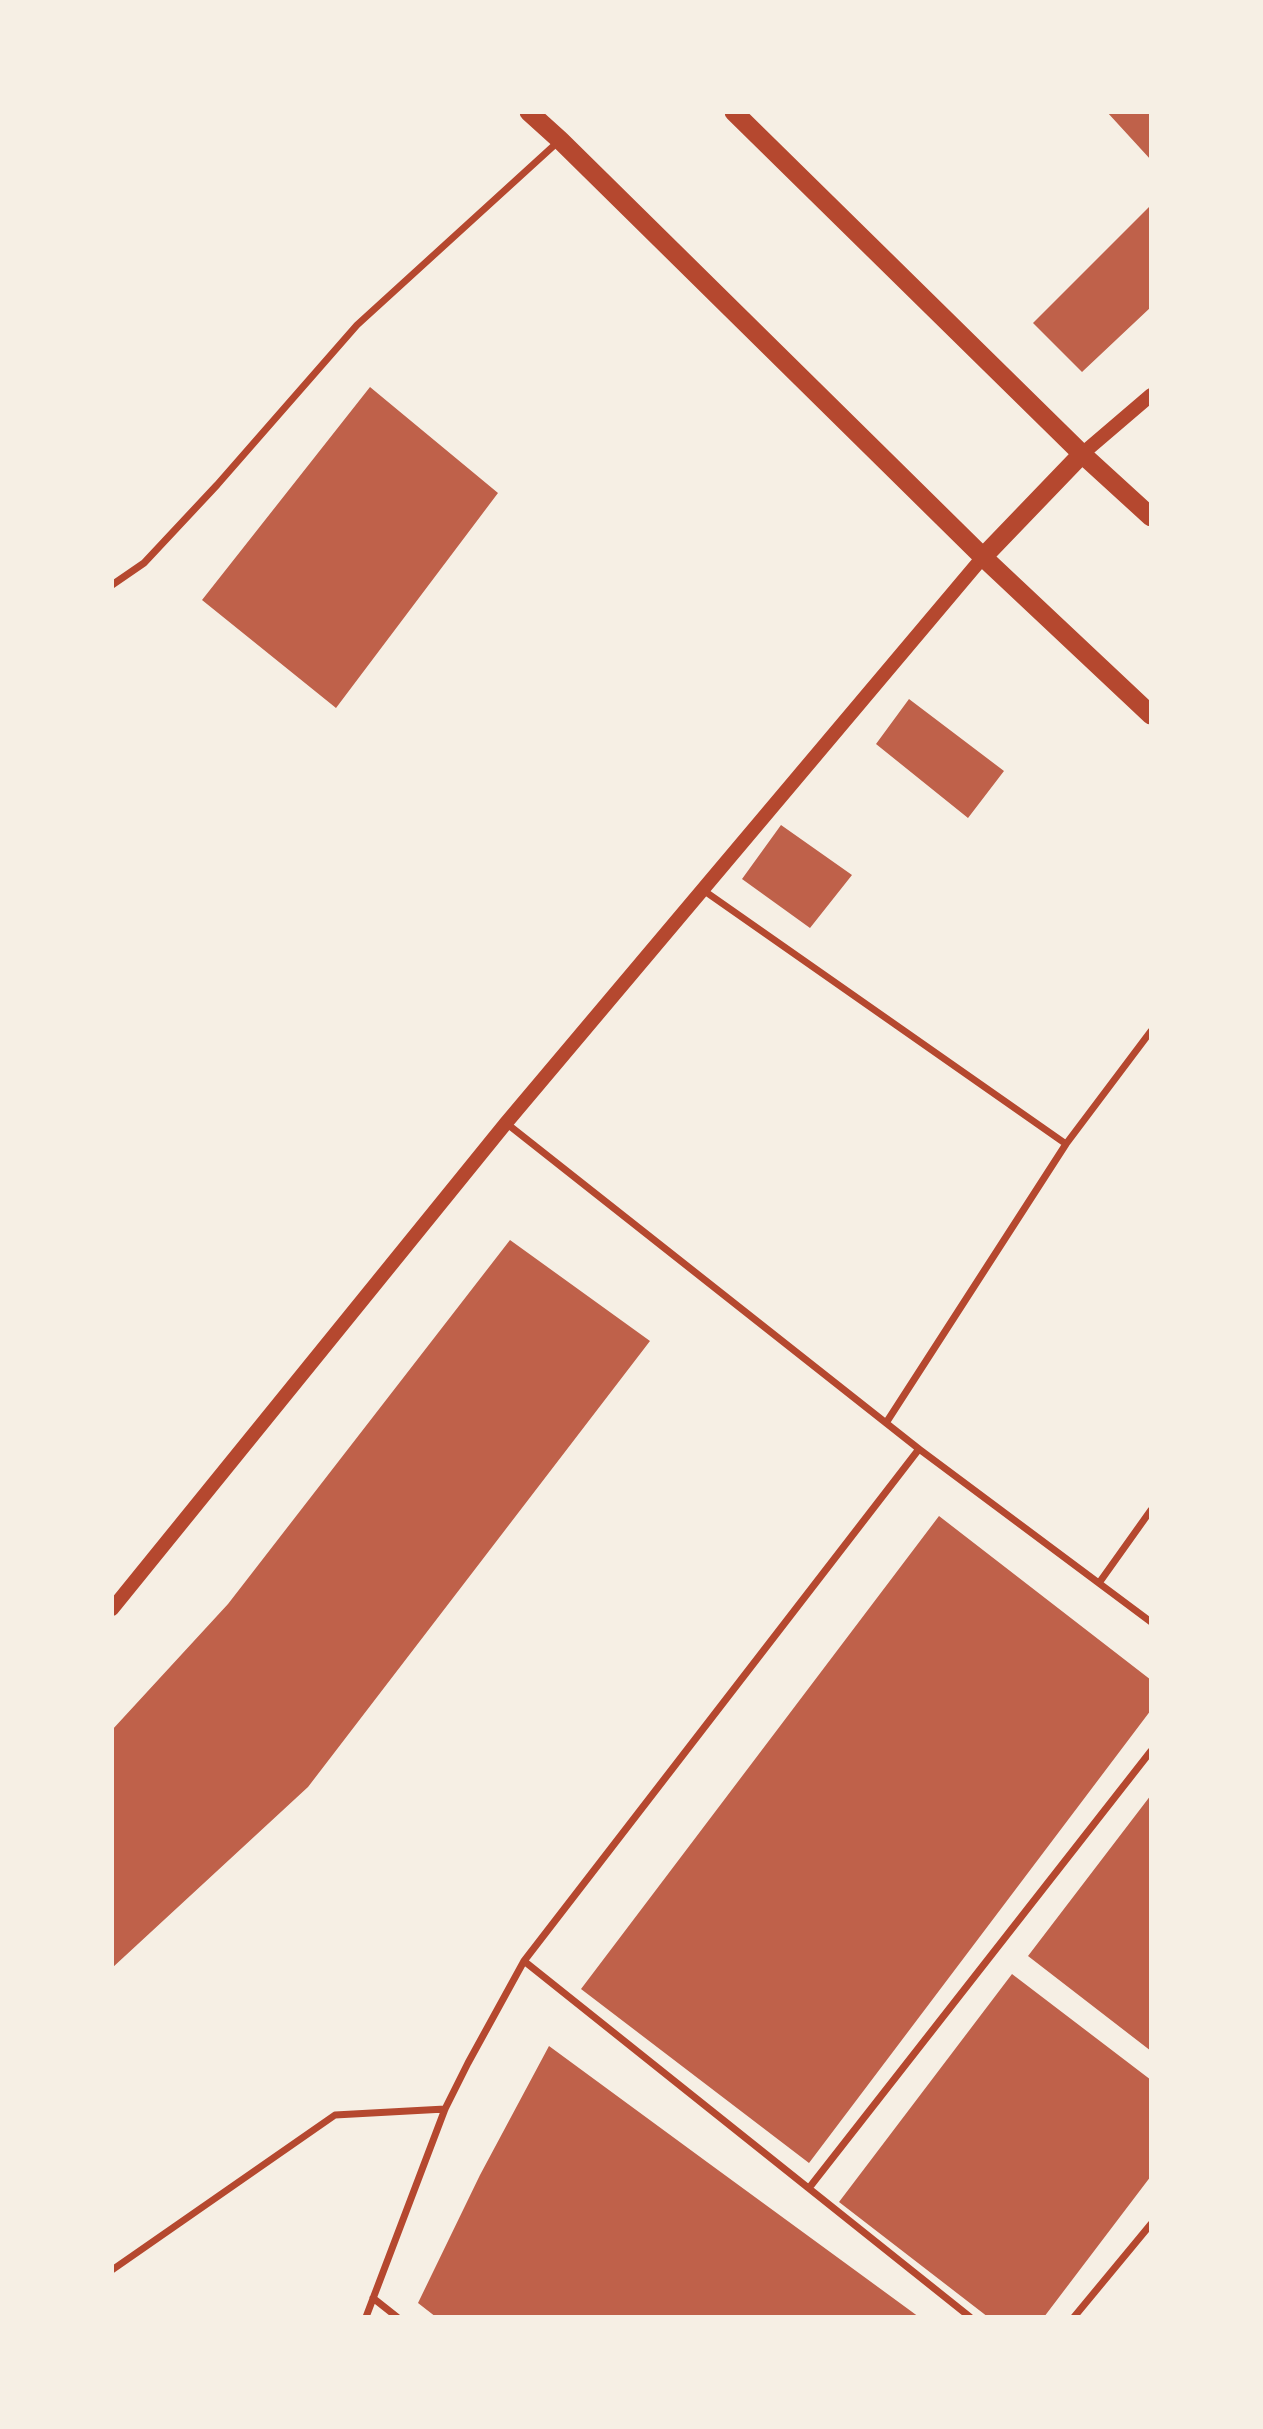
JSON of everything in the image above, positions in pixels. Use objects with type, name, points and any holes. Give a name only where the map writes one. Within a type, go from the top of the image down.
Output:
[{"type":"highway","points":[[529,112],[983,557],[1151,715]]},
{"type":"highway","points":[[734,112],[1082,454],[1151,517]]},
{"type":"highway","points":[[983,557],[1082,454]]},
{"type":"main road","points":[[1082,454],[1151,395]]},
{"type":"main road","points":[[112,1609],[506,1123],[983,557]]},
{"type":"street","points":[[112,585],[144,563],[217,485],[357,325],[560,140]]},
{"type":"street","points":[[702,890],[1066,1144]]},
{"type":"street","points":[[886,1423],[1066,1144],[1151,1031]]},
{"type":"street","points":[[506,1123],[919,1449],[1151,1622]]},
{"type":"street","points":[[366,2317],[446,2109],[524,1961],[919,1449]]},
{"type":"street","points":[[1099,1583],[1151,1510]]},
{"type":"street","points":[[809,2188],[1151,1751]]},
{"type":"street","points":[[524,1961],[970,2317]]},
{"type":"street","points":[[112,2270],[335,2115],[446,2109]]},
{"type":"street","points":[[1074,2317],[1151,2224]]},
{"type":"street","points":[[373,2298],[397,2317]]},
{"type":"building","points":[[1107,112],[1151,112],[1151,160]]},
{"type":"building","points":[[1151,205],[1151,307],[1082,372],[1033,323]]},
{"type":"building","points":[[370,387],[498,493],[336,708],[202,600]]},
{"type":"building","points":[[909,699],[1004,771],[968,818],[876,744]]},
{"type":"building","points":[[781,825],[852,875],[810,928],[742,879]]},
{"type":"building","points":[[510,1240],[650,1341],[308,1787],[112,1968],[112,1730],[228,1604]]},
{"type":"building","points":[[939,1516],[1151,1680],[1151,1710],[809,2163],[581,1989]]},
{"type":"building","points":[[1151,1795],[1151,2051],[1028,1956]]},
{"type":"building","points":[[1012,1974],[1151,2080],[1151,2176],[1044,2317],[988,2317],[839,2202]]},
{"type":"building","points":[[549,2046],[919,2317],[436,2317],[418,2303],[480,2175]]}]
